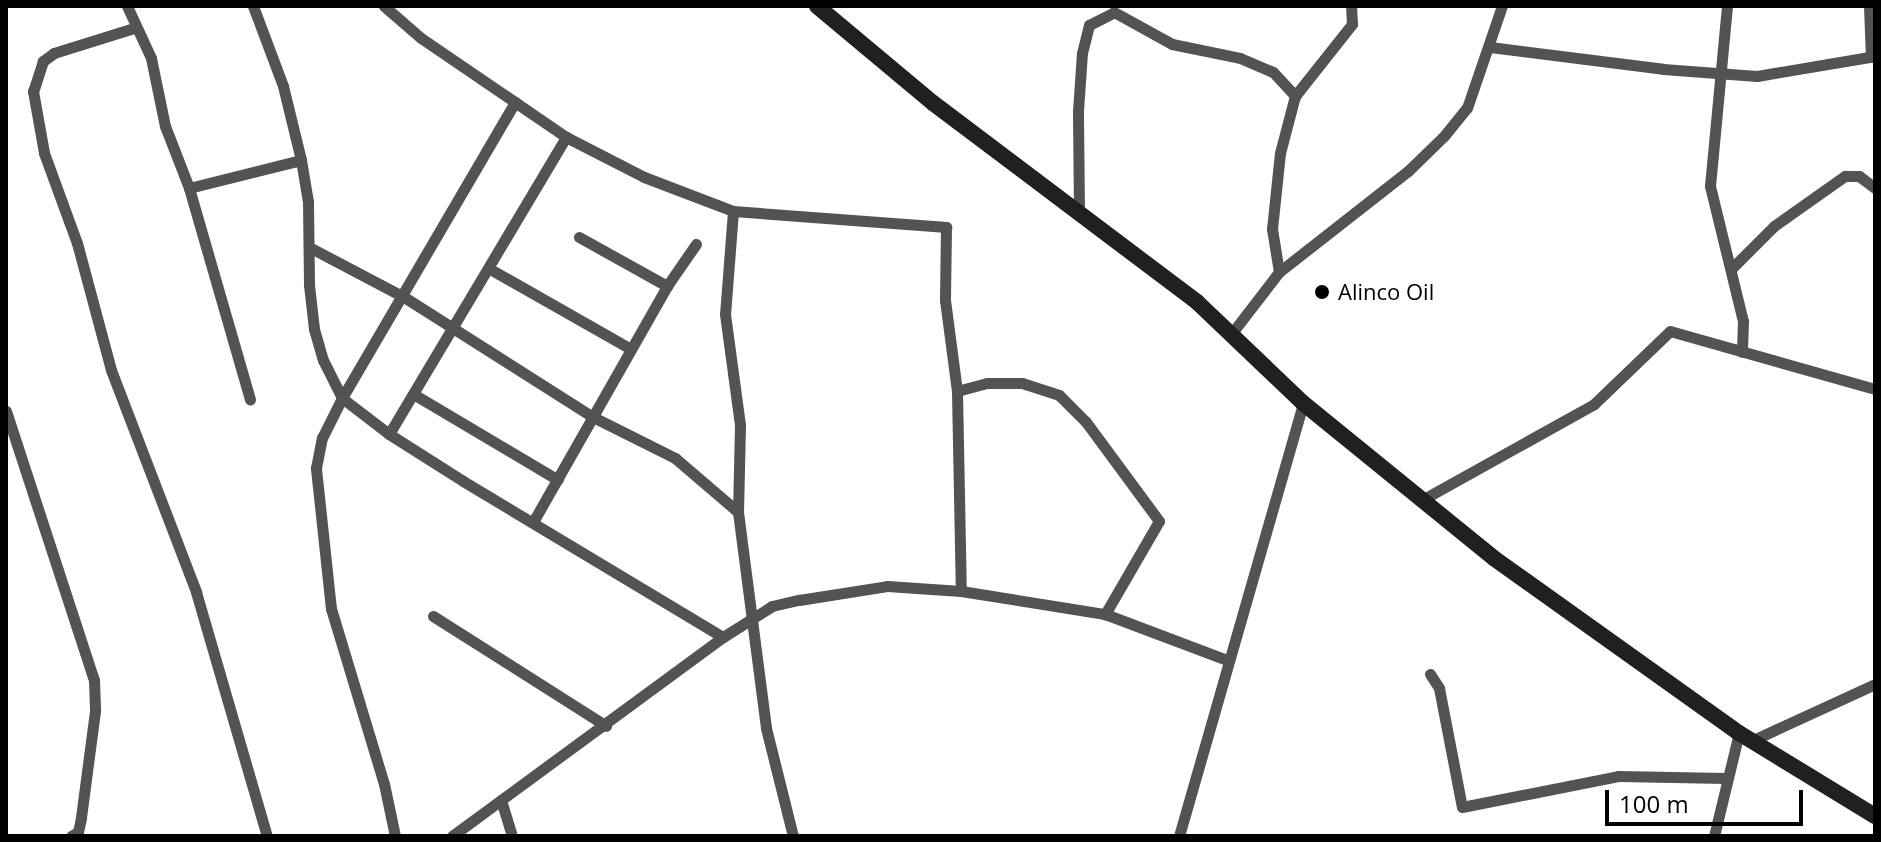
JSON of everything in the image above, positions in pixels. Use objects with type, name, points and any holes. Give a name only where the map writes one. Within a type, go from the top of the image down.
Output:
[{"type":"street","points":[[127,6],[134,28],[151,58],[165,126],[189,188],[250,399]]},
{"type":"street","points":[[253,6],[283,86],[301,160],[308,202],[314,329],[323,360],[342,398],[389,434],[723,637]]},
{"type":"street","points":[[384,6],[421,38],[566,137],[644,177],[733,211],[946,227],[945,300],[957,391],[961,591]]},
{"type":"street","points":[[817,6],[933,103],[1079,211],[1232,333],[1303,403],[1420,501],[1569,615],[1745,737],[1875,816]]},
{"type":"street","points":[[1279,272],[1272,229],[1280,153],[1295,96],[1352,24],[1351,6]]},
{"type":"street","points":[[1232,333],[1279,272],[1408,171],[1444,136],[1467,108],[1502,6]]},
{"type":"street","points":[[1727,6],[1710,186],[1743,321],[1742,352]]},
{"type":"street","points":[[1490,47],[1757,76],[1873,57],[1869,6]]},
{"type":"street","points":[[1079,211],[1078,111],[1082,53],[1089,25],[1114,12],[1172,44],[1240,58],[1273,72],[1295,96]]},
{"type":"street","points":[[134,28],[54,53],[43,61],[33,91],[44,153],[82,258],[111,370],[196,592],[267,836]]},
{"type":"street","points":[[395,836],[381,770],[331,609],[316,468],[322,438],[342,398],[404,297],[515,102]]},
{"type":"street","points":[[389,434],[455,329],[566,137]]},
{"type":"street","points":[[189,188],[301,160]]},
{"type":"street","points":[[1732,268],[1774,226],[1845,176],[1859,176],[1875,188]]},
{"type":"street","points":[[733,211],[725,314],[740,425],[738,512],[766,728],[793,836]]},
{"type":"street","points":[[579,237],[667,286]]},
{"type":"street","points":[[533,522],[667,286],[696,244]]},
{"type":"street","points":[[309,247],[404,297],[593,417],[675,458],[738,512]]},
{"type":"street","points":[[490,269],[631,349]]},
{"type":"street","points":[[1420,501],[1594,404],[1670,331],[1875,389]]},
{"type":"street","points":[[957,391],[987,383],[1022,383],[1059,395],[1095,434],[1159,521],[1105,614]]},
{"type":"street","points":[[415,395],[558,480]]},
{"type":"street","points":[[1179,836],[1185,825],[1227,660],[1303,403]]},
{"type":"street","points":[[6,411],[94,680],[95,711],[81,818],[78,832],[71,836]]},
{"type":"street","points":[[452,836],[606,726],[723,637],[772,606],[887,586],[961,591],[1105,614],[1227,660]]},
{"type":"street","points":[[433,616],[606,726]]},
{"type":"street","points":[[1430,674],[1439,688],[1462,807],[1618,776],[1726,778]]},
{"type":"street","points":[[1714,836],[1726,778],[1745,737],[1875,684]]},
{"type":"street","points":[[501,800],[512,836]]},
{"type":"place","name":"Alinco Oil","points":[[1322,292]]}]
